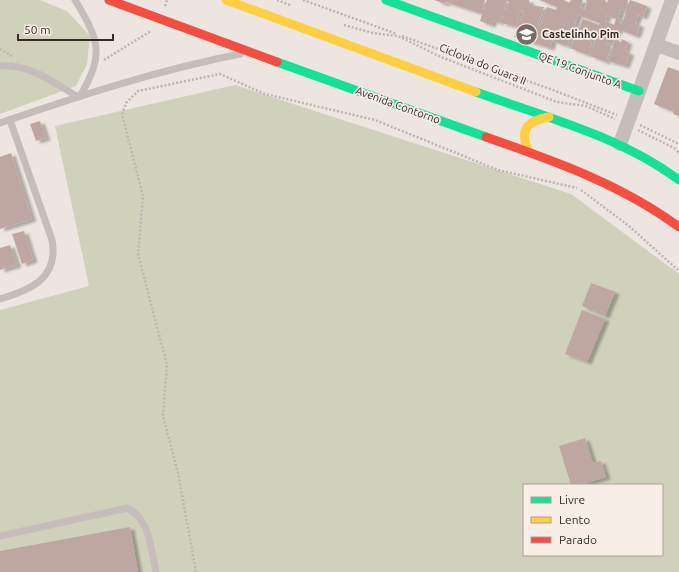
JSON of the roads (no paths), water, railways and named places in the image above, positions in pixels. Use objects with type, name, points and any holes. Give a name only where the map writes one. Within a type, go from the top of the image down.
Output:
[{"type":"main road","name":"Avenida Contorno","points":[[109,0],[248,52],[529,152],[610,184],[640,199],[679,227]]},
{"type":"main road","points":[[226,0],[620,144],[659,165],[679,180]]},
{"type":"main road","name":"QE 19 Conjunto A","points":[[386,0],[639,91]]},
{"type":"main road","points":[[529,152],[524,140],[526,128],[532,121],[549,117]]},
{"type":"main road","points":[[667,218],[676,215]]},
{"type":"street","points":[[620,144],[672,0]]},
{"type":"street","points":[[657,45],[679,53]]},
{"type":"lane","points":[[75,0],[90,25],[96,42],[95,66],[79,96]]},
{"type":"lane","points":[[0,123],[79,96],[166,70],[248,52]]},
{"type":"lane","points":[[0,66],[22,68],[40,75],[79,96]]},
{"type":"lane","points":[[0,299],[34,286],[45,275],[52,263],[54,252],[52,240],[10,120]]},
{"type":"lane","points":[[0,536],[127,508],[135,512],[144,521],[156,572]]},
{"type":"place","name":"Castelinho Pim","points":[[526,34]]}]
